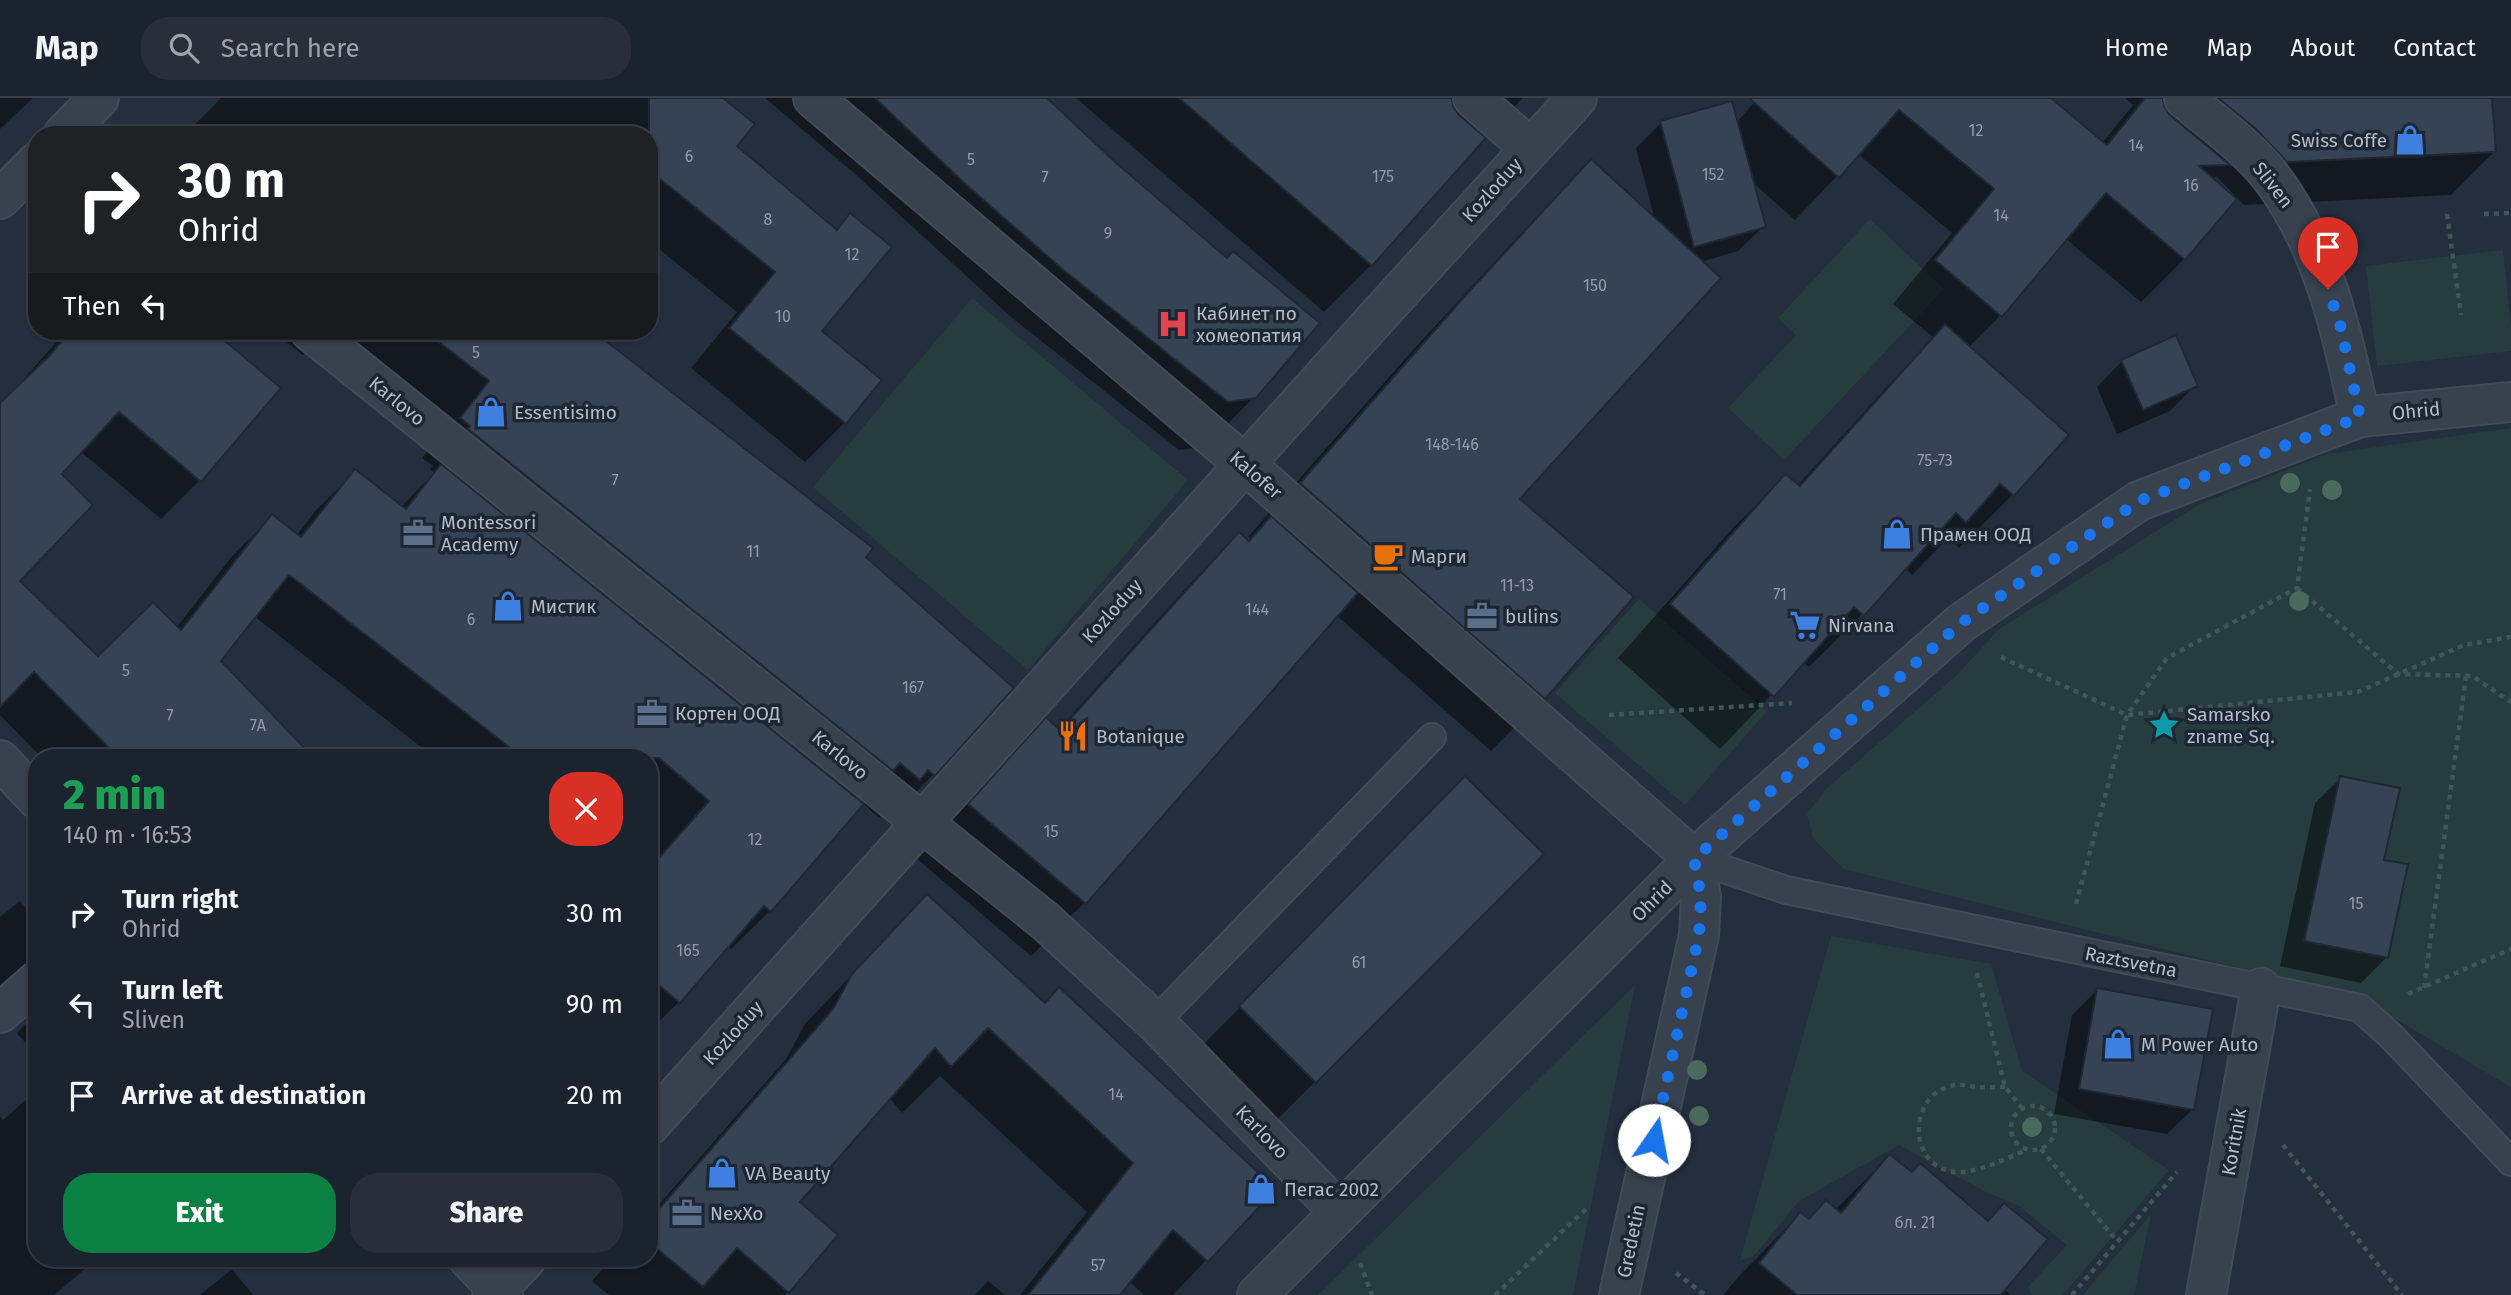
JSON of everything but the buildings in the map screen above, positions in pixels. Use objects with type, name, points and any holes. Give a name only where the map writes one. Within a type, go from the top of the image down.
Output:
[{"type":"street","points":[[73,126],[99,98]]},
{"type":"street","name":"Kalofer","points":[[813,98],[1244,464],[1694,859]]},
{"type":"street","points":[[1473,98],[1530,148]]},
{"type":"street","name":"Kozloduy","points":[[658,1116],[1577,98]]},
{"type":"street","name":"Sliven","points":[[2184,98],[2232,138],[2270,175],[2297,215],[2321,270],[2341,328],[2360,417]]},
{"type":"street","points":[[0,199],[28,171]]},
{"type":"street","name":"Karlovo","points":[[321,340],[1045,921],[1154,1022],[1340,1212]]},
{"type":"street","name":"Ohrid","points":[[1257,1295],[1694,859],[1949,633],[2139,501],[2360,417],[2511,402]]},
{"type":"street","points":[[0,760],[28,790]]},
{"type":"street","name":"Gredetin","points":[[1619,1295],[1699,935],[1701,897],[1694,859]]},
{"type":"street","name":"Koritnik","points":[[2206,1295],[2261,988]]},
{"type":"street","points":[[0,1013],[28,989]]},
{"type":"street","points":[[475,1267],[497,1293],[519,1267]]},
{"type":"lane","points":[[1154,1022],[1432,737]]},
{"type":"lane","name":"Raztsvetna","points":[[1694,859],[1786,890],[2360,1009],[2390,1035],[2511,1162]]},
{"type":"path","points":[[2484,214],[2511,213]]},
{"type":"path","points":[[2447,214],[2461,315]]},
{"type":"path","points":[[2297,589],[2318,433]]},
{"type":"path","points":[[2297,589],[2398,674],[2472,676],[2511,702]]},
{"type":"path","points":[[2064,949],[2127,715],[2167,658],[2297,589]]},
{"type":"path","points":[[1949,633],[2127,715],[2358,692],[2464,645],[2511,637]]},
{"type":"path","points":[[2424,988],[2466,676]]},
{"type":"path","points":[[1537,721],[1797,703]]},
{"type":"path","points":[[1966,928],[2005,1087],[2023,1109]]},
{"type":"path","points":[[2360,1009],[2424,988],[2511,949]]},
{"type":"path","points":[[2005,1087],[1979,1088],[1965,1084],[1950,1086],[1936,1093],[1925,1103],[1918,1117],[1917,1132],[1921,1147],[1941,1168],[1954,1171],[1968,1171],[2027,1150],[2041,1149],[2052,1140],[2055,1127],[2050,1114],[2038,1106],[2023,1109],[2012,1119],[2015,1141],[2027,1150]]},
{"type":"path","points":[[2242,1094],[2402,1295]]},
{"type":"path","points":[[2041,1149],[2118,1241]]},
{"type":"path","points":[[2072,1295],[2184,1163]]},
{"type":"path","points":[[1495,1295],[1595,1200]]},
{"type":"green space","points":[[1870,219],[1944,289],[1784,460],[1728,408],[1796,335],[1778,318]]},
{"type":"green space","points":[[2503,250],[2511,351],[2377,366],[2366,266]]},
{"type":"green space","points":[[972,298],[1188,480],[1028,670],[813,487]]},
{"type":"green space","name":"Samarsko zname Sq.","points":[[2511,428],[2511,1087],[2360,998],[1844,869],[1813,838],[1807,814],[1826,789],[1957,675],[1999,629],[2200,504],[2327,454]]},
{"type":"green space","points":[[1639,599],[1767,711],[1685,805],[1555,693]]},
{"type":"green space","points":[[1831,936],[1991,964],[2022,1071],[2169,1170],[2063,1295],[2032,1295],[2028,1287],[2067,1245],[2019,1206],[1986,1192],[1899,1145],[1799,1201],[1753,1257],[1740,1260]]},
{"type":"green space","points":[[1635,985],[1573,1295],[1318,1295]]},
{"type":"green space","points":[[2151,1214],[2134,1295],[2083,1295]]},
{"type":"place","name":"Swiss Coffe","points":[[2410,140]]},
{"type":"place","name":"Кабинет по хомеопатия","points":[[1173,324]]},
{"type":"place","name":"Essentisimo","points":[[491,412]]},
{"type":"place","name":"Montessori Academy","points":[[418,533]]},
{"type":"place","name":"Прамен ООД","points":[[1897,534]]},
{"type":"place","name":"Марги","points":[[1388,556]]},
{"type":"place","name":"Мистик","points":[[508,606]]},
{"type":"place","name":"bulins","points":[[1482,616]]},
{"type":"place","name":"Nirvana","points":[[1805,625]]},
{"type":"place","name":"Кортен ООД","points":[[652,713]]},
{"type":"place","name":"Samarsko zname Sq.","points":[[2164,725]]},
{"type":"place","name":"Botanique","points":[[1073,736]]},
{"type":"place","name":"M Power Auto","points":[[2118,1044]]},
{"type":"place","name":"VA Beauty","points":[[722,1173]]},
{"type":"place","name":"Пегас 2002","points":[[1261,1189]]},
{"type":"place","name":"NexXo","points":[[687,1213]]},
{"type":"route","points":[[1654,1140],[1699,935],[1701,897],[1694,859],[1961,623],[2139,501],[2360,417],[2341,328],[2328,289]]}]
